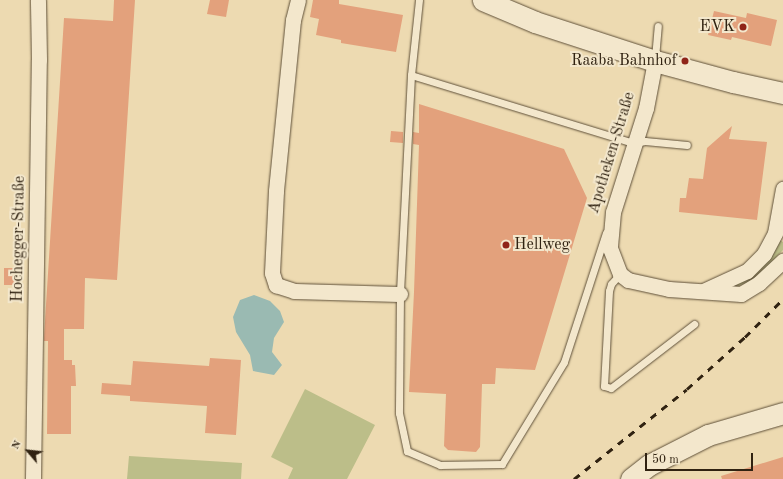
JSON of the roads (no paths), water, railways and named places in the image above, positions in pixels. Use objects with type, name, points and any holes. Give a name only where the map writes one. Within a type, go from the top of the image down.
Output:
[{"type":"main road","points":[[484,0],[535,22],[655,61],[733,82],[783,93]]},
{"type":"main road","points":[[631,479],[649,465],[708,435],[783,413]]},
{"type":"street","name":"Hochegger-Straße","points":[[33,479],[39,60],[38,0]]},
{"type":"street","points":[[298,0],[293,20],[276,191],[272,273],[276,285],[294,291],[400,294]]},
{"type":"street","name":"Apotheken-Straße","points":[[613,212],[646,108],[655,61]]},
{"type":"street","points":[[700,292],[747,271],[764,254],[780,231],[783,189]]},
{"type":"street","points":[[613,212],[610,248],[620,274],[628,280],[669,289],[741,294],[759,284],[783,261]]},
{"type":"lane","points":[[400,294],[411,75],[419,0]]},
{"type":"lane","points":[[655,61],[658,26]]},
{"type":"lane","points":[[411,75],[634,143],[645,141],[687,145]]},
{"type":"lane","name":"Apotheken-Straße","points":[[400,294],[399,413],[407,451],[440,465],[502,464],[564,362],[613,212]]},
{"type":"lane","points":[[620,274],[611,284],[610,291],[604,386],[611,388],[694,324]]},
{"type":"water","points":[[254,295],[270,301],[280,311],[284,322],[274,338],[272,352],[282,365],[274,375],[253,371],[250,355],[236,332],[233,317],[240,300]]},
{"type":"railway","points":[[574,479],[687,389],[745,337],[783,299]]},
{"type":"place","name":"EVK","points":[[743,27]]},
{"type":"place","name":"Raaba Bahnhof","points":[[685,61]]},
{"type":"place","name":"Hellweg","points":[[506,245]]}]
